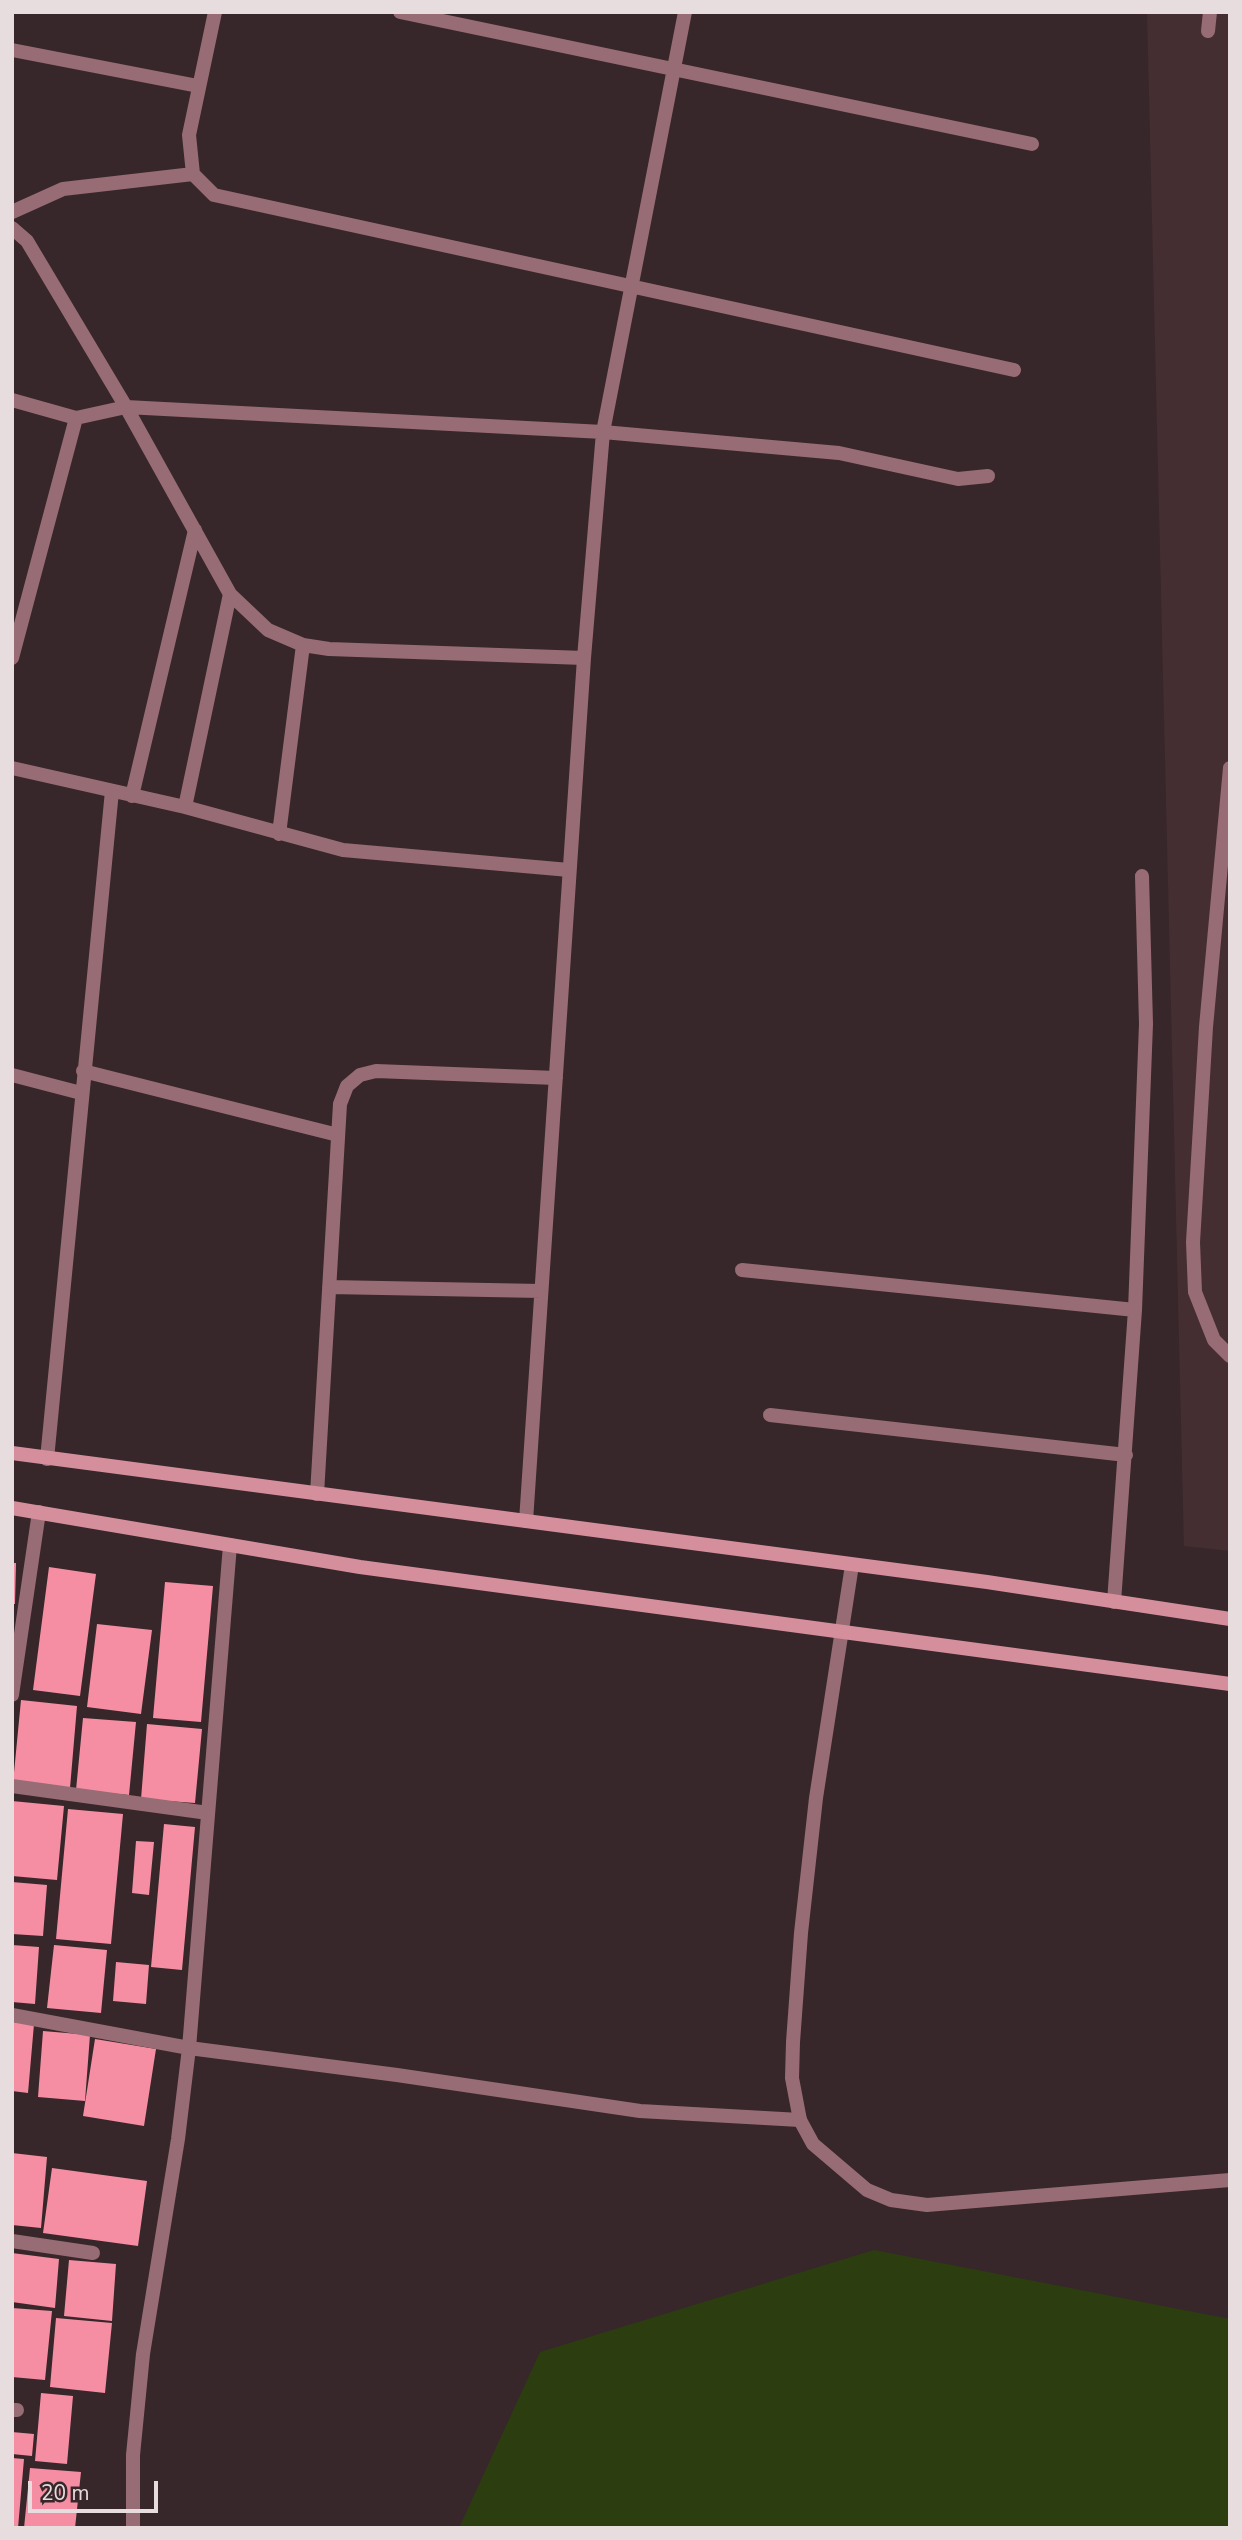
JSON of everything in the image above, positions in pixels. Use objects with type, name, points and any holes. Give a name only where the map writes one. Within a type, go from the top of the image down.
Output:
[{"type":"main road","points":[[12,1453],[852,1565],[1230,1619]]},
{"type":"main road","points":[[12,1508],[360,1567],[1230,1684]]},
{"type":"street","points":[[215,12],[190,135],[193,174],[214,195],[263,208],[1014,370]]},
{"type":"street","points":[[400,12],[1032,144]]},
{"type":"street","points":[[526,1521],[569,870],[603,432],[685,12]]},
{"type":"street","points":[[1208,31],[1210,12]]},
{"type":"street","points":[[12,50],[198,86]]},
{"type":"street","points":[[12,212],[63,189],[193,174]]},
{"type":"street","points":[[12,228],[27,241],[126,407],[230,594],[268,630],[303,645],[584,658]]},
{"type":"street","points":[[12,400],[76,418],[126,407],[603,432],[839,453],[958,479],[988,476]]},
{"type":"street","points":[[12,658],[76,418]]},
{"type":"street","points":[[132,796],[195,530]]},
{"type":"street","points":[[185,807],[230,594]]},
{"type":"street","points":[[279,834],[303,645]]},
{"type":"street","points":[[12,768],[185,807],[342,850],[569,870]]},
{"type":"street","points":[[1230,768],[1206,1027],[1193,1242],[1195,1292],[1214,1340],[1230,1356]]},
{"type":"street","points":[[47,1459],[80,1093],[112,791]]},
{"type":"street","points":[[1114,1602],[1135,1310],[1146,1024],[1142,876]]},
{"type":"street","points":[[83,1071],[338,1135]]},
{"type":"street","points":[[317,1494],[338,1135],[341,1104],[347,1086],[360,1075],[376,1071],[556,1078]]},
{"type":"street","points":[[12,1075],[80,1093]]},
{"type":"street","points":[[742,1270],[1135,1310]]},
{"type":"street","points":[[330,1287],[541,1291]]},
{"type":"street","points":[[770,1415],[1126,1455]]},
{"type":"street","points":[[12,1695],[39,1512]]},
{"type":"street","points":[[133,2528],[133,2455],[143,2354],[190,2048],[230,1545]]},
{"type":"street","points":[[852,1565],[816,1798],[801,1933],[792,2078],[800,2120],[813,2144],[867,2190],[903,2202],[927,2205],[1230,2180]]},
{"type":"street","points":[[12,1786],[208,1813]]},
{"type":"street","points":[[12,2015],[190,2048],[640,2111],[800,2120]]},
{"type":"street","points":[[12,2241],[93,2253]]},
{"type":"shaded area","points":[[1147,12],[1230,12],[1230,1551],[1184,1546]]},
{"type":"green space","points":[[874,2250],[1230,2319],[1230,2528],[459,2528],[540,2352]]},
{"type":"building","points":[[12,1563],[16,1563],[15,1604],[12,1604]]},
{"type":"building","points":[[49,1567],[96,1574],[80,1696],[33,1690]]},
{"type":"building","points":[[165,1582],[213,1586],[201,1722],[153,1718]]},
{"type":"building","points":[[97,1624],[152,1630],[141,1714],[87,1707]]},
{"type":"building","points":[[21,1700],[77,1706],[70,1788],[13,1783]]},
{"type":"building","points":[[83,1718],[136,1722],[129,1795],[76,1790]]},
{"type":"building","points":[[147,1724],[202,1729],[195,1803],[141,1799]]},
{"type":"building","points":[[12,1801],[64,1806],[57,1880],[12,1876]]},
{"type":"building","points":[[68,1809],[123,1814],[111,1944],[56,1939]]},
{"type":"building","points":[[164,1824],[195,1827],[182,1970],[151,1967]]},
{"type":"building","points":[[136,1841],[154,1842],[149,1895],[132,1893]]},
{"type":"building","points":[[12,1882],[47,1885],[43,1936],[12,1934]]},
{"type":"building","points":[[12,1945],[39,1947],[35,2004],[12,2002]]},
{"type":"building","points":[[54,1945],[107,1950],[101,2013],[47,2008]]},
{"type":"building","points":[[116,1962],[149,1965],[146,2004],[113,2001]]},
{"type":"building","points":[[12,2022],[34,2024],[28,2093],[12,2091]]},
{"type":"building","points":[[43,2031],[90,2035],[85,2101],[38,2097]]},
{"type":"building","points":[[95,2039],[156,2049],[144,2126],[83,2116]]},
{"type":"building","points":[[12,2153],[47,2157],[41,2228],[12,2225]]},
{"type":"building","points":[[52,2168],[147,2181],[138,2246],[43,2233]]},
{"type":"building","points":[[12,2253],[59,2259],[55,2308],[12,2302]]},
{"type":"building","points":[[69,2260],[116,2264],[112,2321],[64,2316]]},
{"type":"building","points":[[12,2308],[52,2311],[45,2380],[12,2377]]},
{"type":"building","points":[[56,2318],[112,2323],[105,2393],[50,2387]]},
{"type":"building","points":[[41,2393],[73,2396],[67,2464],[35,2461]]},
{"type":"building","points":[[12,2432],[34,2434],[32,2456],[12,2454]]},
{"type":"building","points":[[12,2458],[24,2459],[18,2528],[12,2528]]},
{"type":"building","points":[[30,2468],[81,2472],[75,2528],[24,2528]]}]
